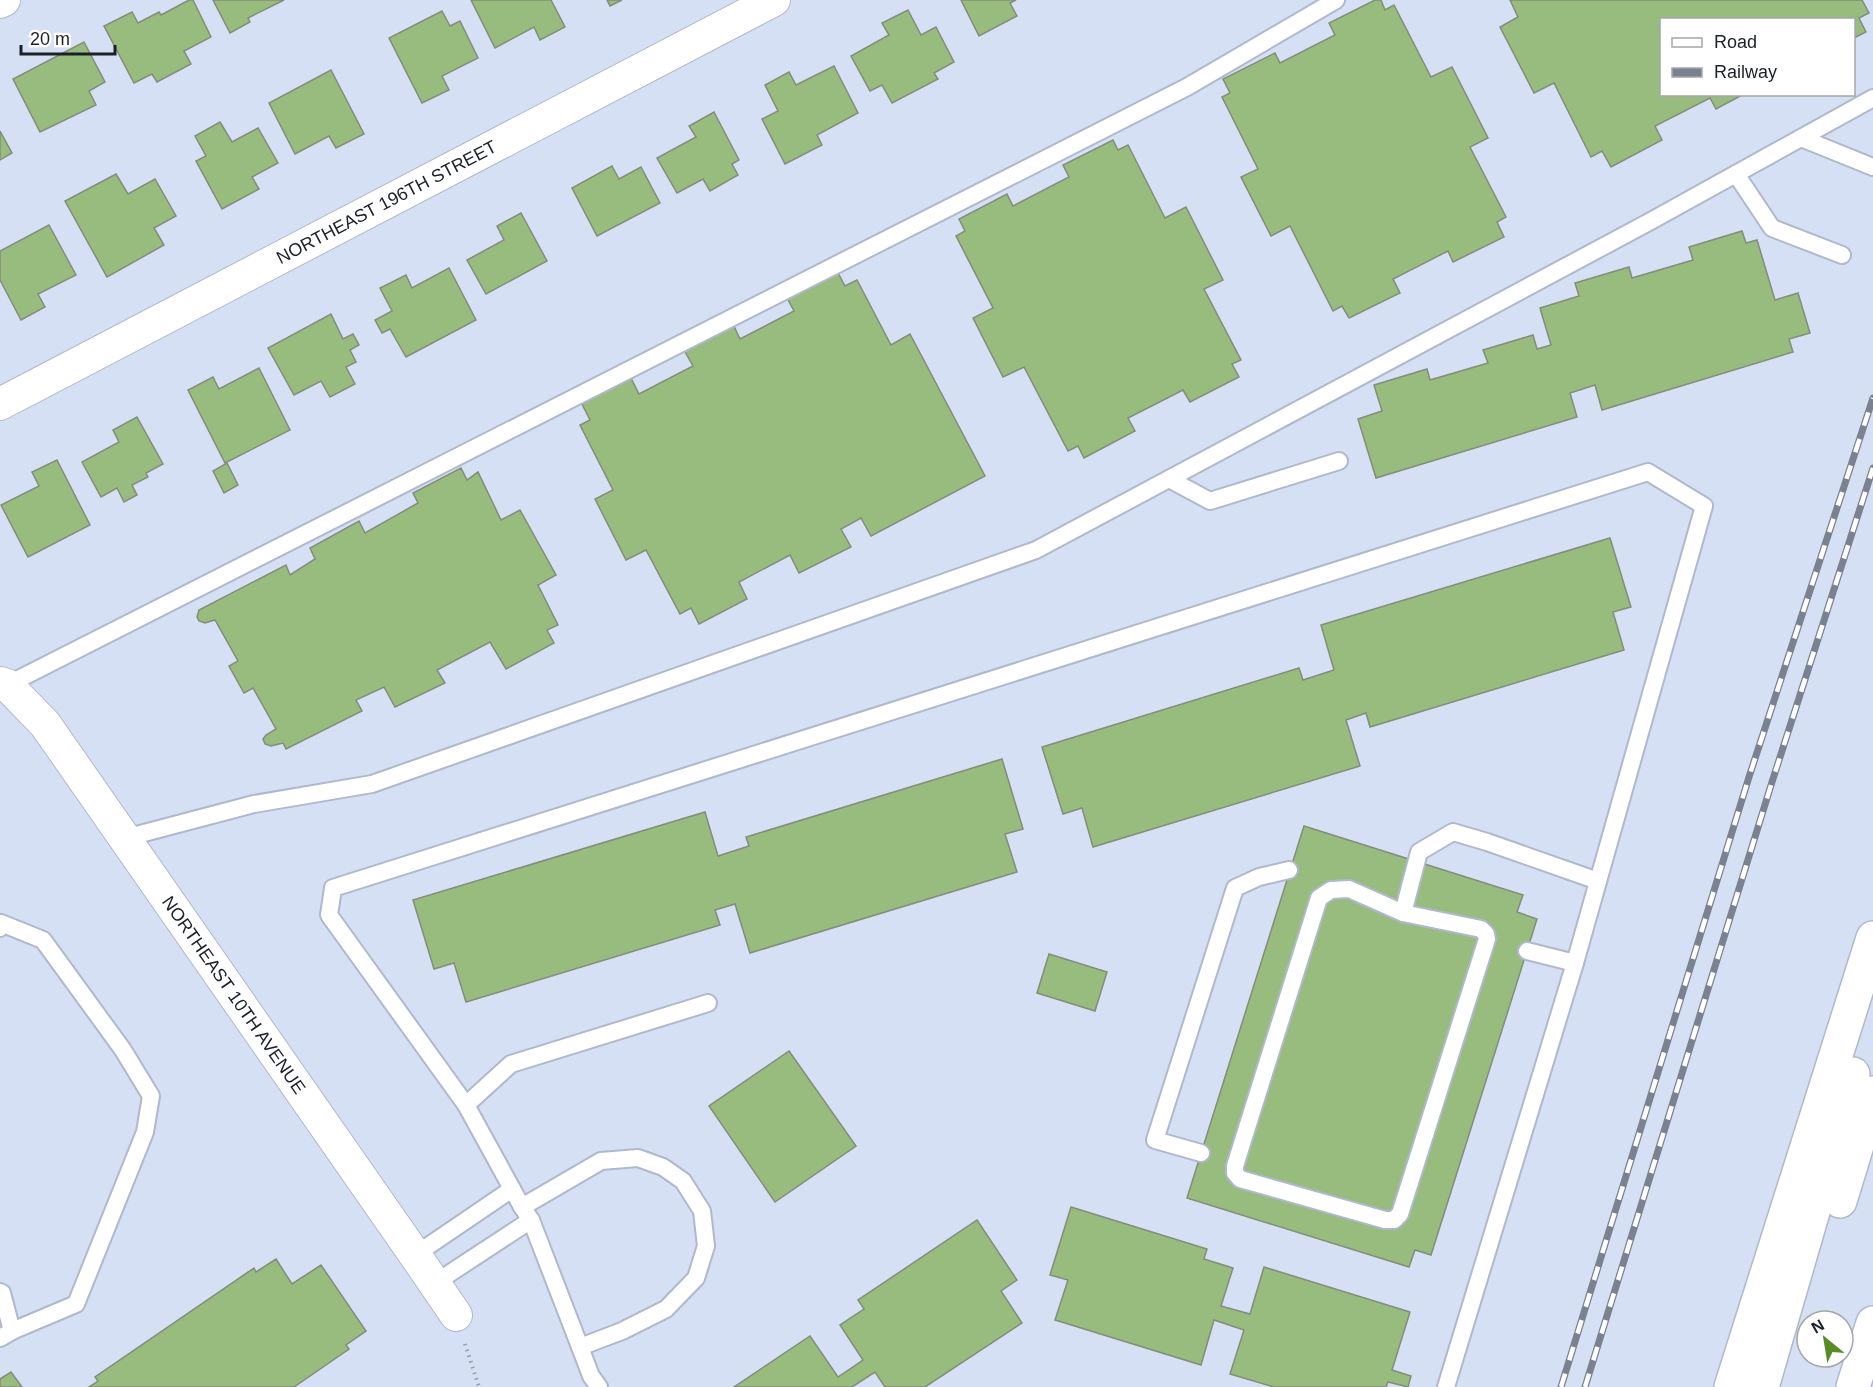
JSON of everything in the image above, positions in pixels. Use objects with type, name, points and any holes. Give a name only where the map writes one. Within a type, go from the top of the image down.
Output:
[{"type":"highway","points":[[1731,1387],[1873,938]]},
{"type":"highway","points":[[1762,1387],[1873,1006]]},
{"type":"highway","points":[[1781,1387],[1873,1094]]},
{"type":"highway","points":[[1853,1387],[1873,1323]]},
{"type":"street","points":[[0,2],[4,0]]},
{"type":"street","name":"NORTHEAST 196TH STREET","points":[[0,404],[774,0]]},
{"type":"street","name":"NORTHEAST 10TH AVENUE","points":[[4,684],[45,724],[456,1315]]},
{"type":"lane","points":[[4,684],[1187,87],[1336,0]]},
{"type":"lane","points":[[125,838],[254,804],[372,784],[1036,550],[1873,98]]},
{"type":"lane","points":[[1802,138],[1873,167]]},
{"type":"lane","points":[[1736,174],[1772,228],[1842,255]]},
{"type":"lane","points":[[1169,479],[1210,501],[1339,461]]},
{"type":"lane","points":[[599,1387],[591,1376],[527,1214],[466,1105],[329,915],[333,888],[1648,472],[1704,506],[1575,963],[1446,1387]]},
{"type":"lane","points":[[1403,913],[1419,852],[1453,832],[1598,881]]},
{"type":"lane","points":[[1201,1154],[1155,1140],[1235,888],[1259,877],[1289,870]]},
{"type":"lane","points":[[1349,889],[1403,913],[1481,929],[1486,933],[1487,939],[1400,1214],[1394,1220],[1385,1220],[1240,1179],[1235,1173],[1235,1166],[1319,898],[1331,890],[1349,889]]},
{"type":"lane","points":[[0,928],[2,923],[42,940],[123,1050],[151,1096],[145,1132],[76,1304],[6,1334],[2,1293],[0,1292]]},
{"type":"lane","points":[[1527,951],[1575,963]]},
{"type":"lane","points":[[466,1105],[511,1064],[708,1003]]},
{"type":"lane","points":[[435,1283],[601,1161],[638,1158],[663,1167],[683,1181],[702,1211],[706,1246],[696,1278],[666,1309],[622,1331],[580,1347]]},
{"type":"lane","points":[[415,1255],[512,1189]]},
{"type":"path","points":[[456,1315],[479,1387]]},
{"type":"building","points":[[193,0],[211,37],[184,51],[191,64],[157,82],[152,74],[134,83],[104,26],[132,12],[138,23],[159,12],[161,15]]},
{"type":"building","points":[[213,0],[284,0],[248,18],[250,22],[230,33]]},
{"type":"building","points":[[471,0],[551,0],[565,27],[540,40],[534,27],[495,48]]},
{"type":"building","points":[[607,0],[622,0],[610,6]]},
{"type":"building","points":[[961,0],[1016,0],[1010,3],[1017,16],[979,36]]},
{"type":"building","points":[[1375,0],[1381,0],[1385,10],[1394,5],[1431,77],[1452,67],[1488,138],[1470,147],[1506,217],[1497,222],[1504,237],[1453,262],[1448,251],[1393,279],[1400,293],[1349,318],[1342,306],[1333,311],[1290,226],[1271,236],[1241,177],[1258,169],[1222,97],[1230,93],[1223,79],[1275,53],[1280,63],[1335,35],[1329,23]]},
{"type":"building","points":[[1510,0],[1862,0],[1869,13],[1859,18],[1866,32],[1855,38],[1855,18],[1660,18],[1660,96],[1740,96],[1716,109],[1710,98],[1655,126],[1662,140],[1611,167],[1602,151],[1591,157],[1554,83],[1534,93],[1500,27],[1518,17]]},
{"type":"building","points":[[908,10],[921,35],[936,27],[954,62],[934,73],[938,79],[892,103],[882,85],[870,91],[851,56],[889,35],[882,23]]},
{"type":"building","points":[[442,11],[450,26],[460,21],[478,58],[442,76],[449,90],[422,103],[389,38]]},
{"type":"building","points":[[84,42],[105,82],[89,91],[96,105],[40,132],[13,79]]},
{"type":"building","points":[[834,66],[858,113],[817,135],[822,145],[785,164],[762,119],[778,111],[765,85],[789,72],[796,85]]},
{"type":"building","points":[[331,70],[364,134],[336,148],[329,136],[295,154],[269,103]]},
{"type":"building","points":[[714,112],[739,160],[732,164],[738,175],[710,191],[703,179],[677,193],[657,158],[696,137],[689,126]]},
{"type":"building","points":[[220,122],[232,142],[258,128],[278,163],[252,177],[259,189],[222,209],[196,161],[206,156],[195,136]]},
{"type":"building","points":[[0,131],[12,153],[0,160]]},
{"type":"building","points":[[1113,140],[1118,150],[1128,145],[1165,218],[1186,207],[1223,280],[1204,289],[1241,360],[1232,364],[1239,377],[1190,402],[1183,390],[1128,418],[1135,431],[1084,458],[1078,446],[1068,451],[1024,367],[1003,377],[973,318],[993,308],[956,236],[965,231],[959,219],[1007,194],[1013,206],[1069,177],[1063,165]]},
{"type":"building","points":[[612,166],[619,179],[641,167],[660,203],[597,236],[572,188]]},
{"type":"building","points":[[116,174],[128,194],[155,179],[176,216],[154,228],[164,245],[107,277],[65,201]]},
{"type":"building","points":[[521,213],[547,261],[486,294],[467,260],[504,240],[497,226]]},
{"type":"building","points":[[49,225],[76,275],[38,294],[45,307],[21,320],[0,280],[0,251]]},
{"type":"building","points":[[1742,231],[1746,243],[1757,240],[1775,300],[1798,293],[1810,333],[1789,339],[1793,352],[1602,410],[1595,385],[1570,393],[1577,417],[1376,478],[1358,419],[1382,411],[1374,385],[1427,369],[1430,380],[1488,363],[1483,350],[1533,335],[1537,349],[1551,345],[1540,308],[1579,296],[1575,283],[1629,267],[1632,278],[1693,260],[1689,247]]},
{"type":"building","points":[[449,268],[476,320],[406,357],[390,329],[382,333],[375,320],[392,311],[380,288],[406,275],[412,288]]},
{"type":"building","points":[[836,269],[845,286],[857,280],[891,345],[910,334],[985,476],[871,536],[861,518],[841,529],[851,547],[799,573],[790,555],[739,582],[747,599],[699,624],[691,608],[680,614],[646,550],[626,560],[595,499],[613,490],[580,425],[590,420],[581,402],[630,376],[639,394],[693,366],[684,350],[733,324],[740,339],[794,311],[786,296]]},
{"type":"building","points":[[331,314],[343,339],[353,334],[359,345],[350,350],[356,362],[346,367],[355,384],[330,397],[321,381],[294,395],[268,348]]},
{"type":"building","points":[[259,368],[290,430],[225,463],[188,390],[213,377],[219,389]]},
{"type":"building","points":[[137,417],[163,464],[146,473],[148,477],[132,485],[137,495],[124,502],[117,488],[101,497],[82,462],[119,442],[113,430]]},
{"type":"building","points":[[57,460],[90,525],[28,557],[1,505],[39,486],[32,472]]},
{"type":"building","points":[[227,463],[238,485],[224,493],[213,471]]},
{"type":"building","points":[[461,468],[467,480],[478,472],[501,520],[520,510],[556,575],[538,585],[558,625],[547,630],[554,643],[506,669],[490,642],[437,670],[445,683],[395,707],[384,687],[356,700],[362,711],[286,749],[283,743],[271,746],[265,744],[263,739],[276,729],[253,688],[244,693],[229,666],[238,661],[215,620],[205,623],[199,621],[197,617],[199,610],[286,565],[290,575],[315,559],[310,548],[359,521],[365,533],[418,503],[413,493]]},
{"type":"building","points":[[1610,538],[1631,607],[1613,612],[1624,650],[1370,727],[1366,713],[1346,720],[1360,766],[1093,847],[1082,808],[1063,814],[1042,747],[1299,668],[1303,680],[1334,670],[1321,625]]},
{"type":"building","points":[[1002,759],[1023,829],[1005,834],[1017,872],[750,953],[735,904],[715,910],[720,925],[466,1002],[454,963],[434,969],[413,900],[705,812],[718,856],[749,846],[746,837]]},
{"type":"building","points":[[1304,826],[1523,895],[1517,912],[1537,919],[1431,1255],[1415,1250],[1409,1267],[1187,1198]]},
{"type":"building","points":[[1049,954],[1107,972],[1095,1011],[1037,993]]},
{"type":"building","points":[[789,1051],[856,1146],[775,1202],[709,1106]]},
{"type":"building","points":[[1071,1207],[1207,1249],[1204,1259],[1233,1268],[1221,1306],[1250,1314],[1264,1267],[1410,1312],[1392,1370],[1411,1376],[1408,1387],[1388,1382],[1386,1387],[1274,1387],[1230,1374],[1244,1330],[1214,1320],[1201,1365],[1055,1320],[1068,1280],[1050,1275]]},
{"type":"building","points":[[977,1220],[1017,1280],[1001,1291],[1022,1323],[925,1387],[885,1387],[875,1372],[852,1387],[734,1387],[810,1336],[838,1377],[863,1360],[840,1325],[864,1309],[858,1300]]},
{"type":"building","points":[[276,1259],[292,1284],[321,1265],[366,1331],[346,1345],[349,1349],[294,1387],[89,1387],[98,1381],[95,1377],[254,1268],[256,1272]]},
{"type":"building","points":[[11,1372],[22,1387],[0,1387],[0,1379]]},
{"type":"railway","points":[[1561,1387],[1749,777],[1873,398]]},
{"type":"railway","points":[[1585,1387],[1772,782],[1873,468]]}]
